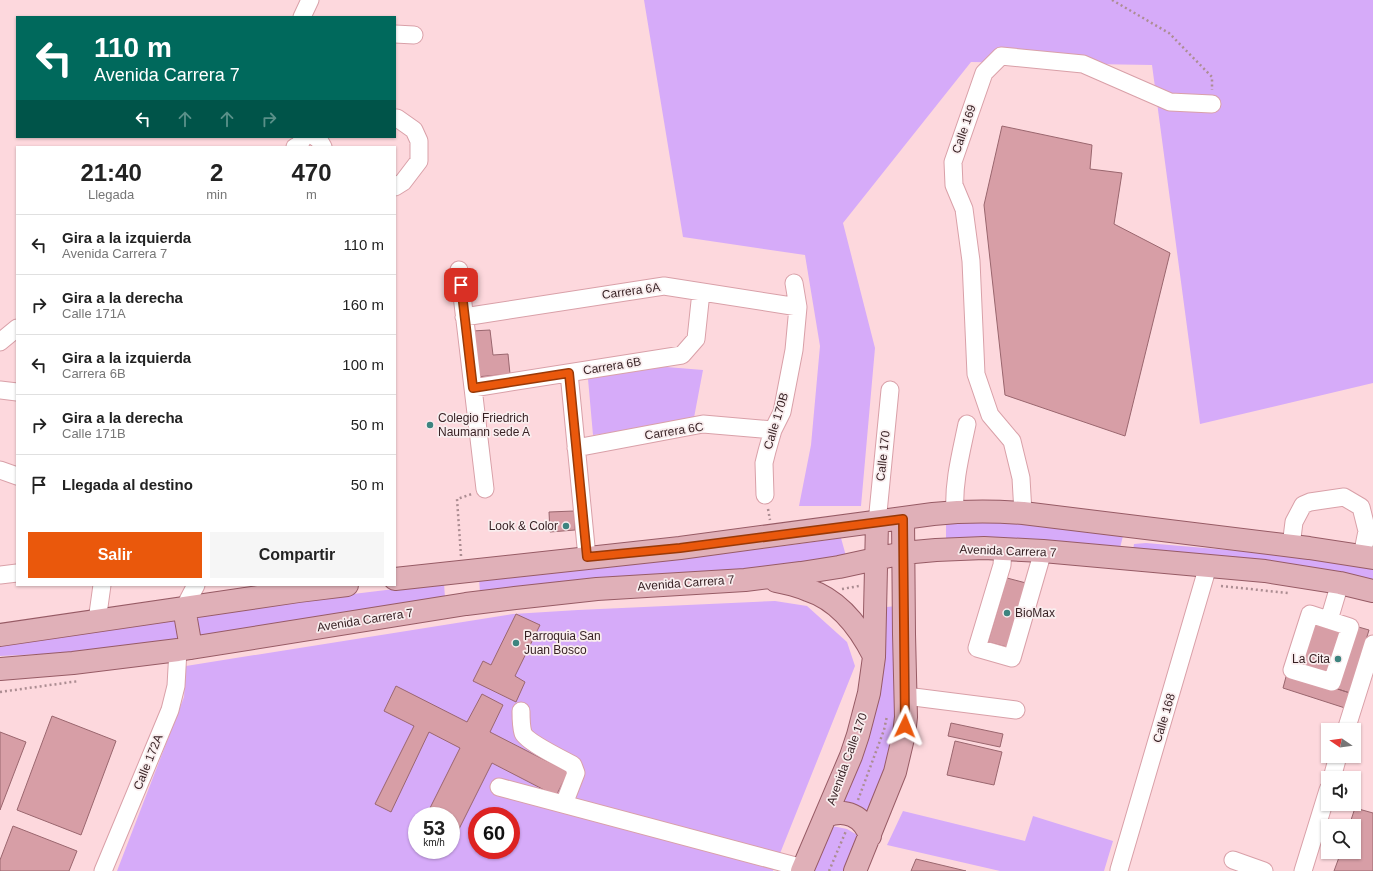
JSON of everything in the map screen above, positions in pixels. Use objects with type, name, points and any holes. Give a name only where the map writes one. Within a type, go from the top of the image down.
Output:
[{"type":"main road","points":[[396,579],[461,566],[587,557],[680,548],[955,512],[996,511],[1291,546],[1368,557]]},
{"type":"main road","points":[[855,871],[870,836],[899,758],[904,734],[906,696],[903,519]]},
{"type":"main road","name":"Avenida Calle 170","points":[[802,870],[826,816],[858,735],[869,693],[874,656],[877,523]]},
{"type":"main road","points":[[1133,559],[1127,545],[1129,538],[1142,528]]},
{"type":"main road","name":"Avenida Carrera 7","points":[[0,669],[72,663],[184,649],[466,604],[597,589],[763,578],[801,574],[904,553],[970,548],[1003,548],[1133,559],[1205,575],[1265,571],[1340,583],[1373,591]]},
{"type":"main road","points":[[461,566],[466,604]]},
{"type":"main road","points":[[763,578],[809,590],[824,597],[838,607],[856,625],[874,656]]},
{"type":"main road","points":[[0,635],[184,608],[303,588],[332,586]]},
{"type":"main road","points":[[184,608],[184,649]]},
{"type":"main road","points":[[826,816],[839,812],[852,815],[864,824],[870,836]]},
{"type":"street","points":[[302,16],[310,0]]},
{"type":"street","points":[[396,34],[414,35]]},
{"type":"street","name":"Calle 169","points":[[1023,513],[1021,478],[1012,441],[990,415],[976,374],[971,261],[964,209],[954,185],[953,162],[984,73],[1001,56],[1083,64],[1170,102],[1212,104]]},
{"type":"street","points":[[396,186],[403,182],[419,161],[419,141],[414,130],[397,118]]},
{"type":"street","points":[[296,146],[299,145],[303,138]]},
{"type":"street","points":[[316,138],[322,146]]},
{"type":"street","points":[[459,270],[485,489]]},
{"type":"street","name":"Calle 170B","points":[[765,495],[764,463],[773,430],[782,412],[794,350],[798,307],[794,283]]},
{"type":"street","name":"Carrera 6A","points":[[464,317],[664,286],[798,307]]},
{"type":"street","name":"Carrera 6B","points":[[473,388],[685,354],[696,338],[701,292]]},
{"type":"street","points":[[0,342],[16,329]]},
{"type":"street","points":[[569,373],[587,557]]},
{"type":"street","points":[[0,390],[16,392]]},
{"type":"street","name":"Calle 170","points":[[877,523],[890,390]]},
{"type":"street","name":"Carrera 6C","points":[[576,448],[703,424],[773,430]]},
{"type":"street","points":[[955,512],[954,501],[958,469],[967,424]]},
{"type":"street","points":[[0,470],[16,476]]},
{"type":"street","points":[[1291,546],[1294,522],[1303,505],[1310,502],[1344,497],[1361,507],[1366,532],[1368,557]]},
{"type":"street","points":[[1003,548],[1002,565],[977,648],[1012,658],[1043,551]]},
{"type":"street","points":[[0,575],[16,574]]},
{"type":"street","name":"Calle 168","points":[[1119,870],[1205,575]]},
{"type":"street","points":[[1329,620],[1340,583]]},
{"type":"street","points":[[96,621],[102,586]]},
{"type":"street","points":[[184,608],[196,586]]},
{"type":"street","points":[[1348,723],[1373,644]]},
{"type":"street","name":"Calle 172A","points":[[103,871],[170,710],[184,649]]},
{"type":"street","points":[[906,696],[1016,710]]},
{"type":"street","points":[[521,711],[524,734],[530,740],[573,765],[575,769],[576,773],[574,780],[564,804]]},
{"type":"street","points":[[499,787],[802,870]]},
{"type":"street","points":[[1303,871],[1322,811]]},
{"type":"street","points":[[1233,860],[1264,871]]},
{"type":"path","points":[[1112,0],[1170,33],[1212,77],[1212,104]]},
{"type":"path","points":[[461,566],[457,499],[485,489]]},
{"type":"path","points":[[765,495],[772,536]]},
{"type":"path","points":[[1205,575],[1291,594]]},
{"type":"path","points":[[841,589],[861,586]]},
{"type":"shaded area","points":[[644,0],[1373,0],[1373,383],[1200,424],[1152,65],[971,62],[843,223],[875,348],[861,506],[799,506],[811,445],[820,346],[805,255],[683,237]]},
{"type":"shaded area","points":[[642,365],[703,370],[693,423],[593,435],[588,379]]},
{"type":"shaded area","points":[[946,522],[1018,522],[1123,536],[1119,552],[946,539]]},
{"type":"shaded area","points":[[841,538],[846,556],[793,564],[709,573],[631,576],[480,593],[479,579],[705,555]]},
{"type":"shaded area","points":[[1146,543],[1274,554],[1373,567],[1373,582],[1133,550],[1134,544]]},
{"type":"shaded area","points":[[444,583],[445,598],[199,638],[196,613]]},
{"type":"shaded area","points":[[775,601],[807,606],[847,642],[855,666],[773,871],[117,871],[184,697],[186,666],[513,614]]},
{"type":"shaded area","points":[[896,606],[896,739],[868,816],[837,805],[878,608]]},
{"type":"shaded area","points":[[175,615],[181,642],[84,652],[0,656],[0,643]]},
{"type":"shaded area","points":[[903,811],[1025,841],[1033,816],[1113,841],[1104,871],[1000,871],[887,845]]},
{"type":"shaded area","points":[[832,826],[847,829],[859,836],[846,871],[809,871]]},
{"type":"building","points":[[1002,126],[1092,145],[1090,169],[1122,173],[1114,224],[1170,253],[1125,436],[1005,395],[984,205]]},
{"type":"building","points":[[490,330],[493,355],[508,354],[510,374],[476,377],[472,331]]},
{"type":"building","points":[[574,511],[575,530],[550,532],[549,512]]},
{"type":"building","name":"BioMax","points":[[1007,578],[1026,583],[1007,647],[988,642]]},
{"type":"building","name":"Parroquia San Juan Bosco","points":[[516,614],[540,625],[515,676],[525,682],[516,702],[473,681],[483,661],[491,665]]},
{"type":"building","points":[[1315,619],[1346,629],[1330,676],[1299,666]]},
{"type":"building","points":[[1355,626],[1369,630],[1350,693],[1335,688]]},
{"type":"building","points":[[1287,673],[1350,693],[1345,708],[1283,688]]},
{"type":"building","points":[[396,686],[467,722],[482,694],[503,705],[490,732],[568,772],[556,796],[492,763],[470,807],[468,807],[468,811],[460,827],[460,807],[430,807],[460,748],[429,732],[391,812],[375,804],[414,726],[384,711]]},
{"type":"building","points":[[52,716],[116,741],[81,835],[17,810]]},
{"type":"building","points":[[951,723],[1003,734],[1000,747],[948,736]]},
{"type":"building","points":[[0,732],[26,742],[0,810]]},
{"type":"building","points":[[955,741],[1002,752],[994,785],[947,775]]},
{"type":"building","points":[[1361,810],[1373,813],[1373,871],[1334,871],[1338,859],[1361,859],[1361,819],[1351,819],[1354,811],[1361,811]]},
{"type":"building","points":[[13,826],[77,851],[69,871],[0,871],[0,860]]},
{"type":"building","points":[[916,859],[966,871],[911,871]]},
{"type":"place","name":"Colegio Friedrich Naumann sede A","points":[[430,425]]},
{"type":"place","name":"Look & Color","points":[[566,526]]},
{"type":"place","name":"BioMax","points":[[1007,613]]},
{"type":"place","name":"Parroquia San Juan Bosco","points":[[516,643]]},
{"type":"place","name":"La Cita","points":[[1338,659]]},
{"type":"route","points":[[461,285],[473,388],[569,373],[587,557],[680,548],[903,519],[905,726]]}]
